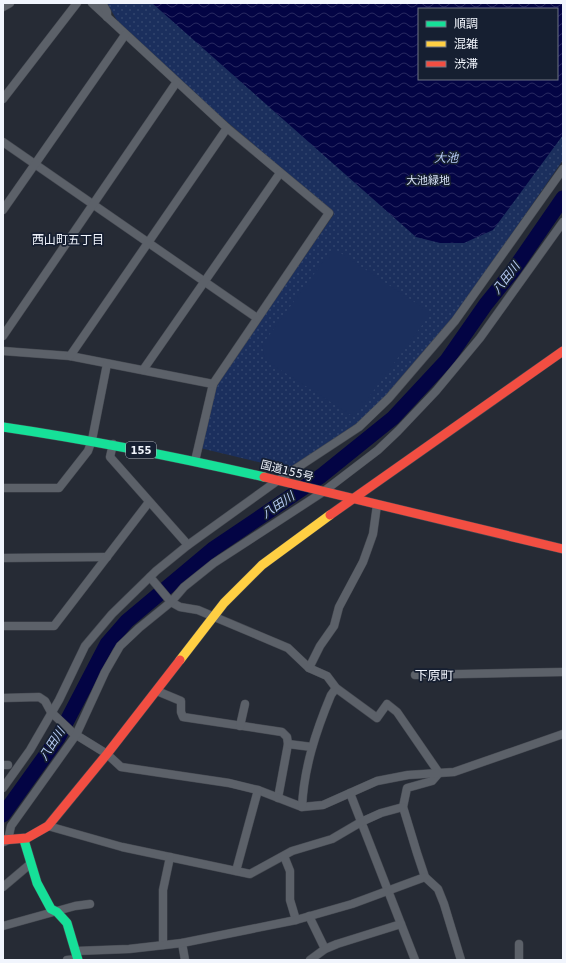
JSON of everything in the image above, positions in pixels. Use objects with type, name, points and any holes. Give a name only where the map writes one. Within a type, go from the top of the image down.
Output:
[{"type":"main road","points":[[5,840],[24,840],[37,834],[48,826],[238,588],[262,565],[352,499],[563,351]]},
{"type":"main road","name":"国道155号","points":[[3,427],[92,440],[195,461],[563,549]]},
{"type":"main road","points":[[24,840],[29,865],[35,881],[52,909],[58,911],[65,918],[77,957]]},
{"type":"street","points":[[3,7],[10,3]]},
{"type":"street","points":[[3,99],[77,3]]},
{"type":"street","points":[[92,3],[227,128],[330,214],[213,384],[195,461]]},
{"type":"street","points":[[102,3],[107,12],[107,18]]},
{"type":"street","points":[[3,210],[125,35]]},
{"type":"street","points":[[3,336],[176,82]]},
{"type":"street","points":[[70,356],[227,128]]},
{"type":"street","points":[[3,142],[257,318]]},
{"type":"street","points":[[3,788],[30,750],[52,713],[85,646],[112,614],[150,577],[188,545],[277,481],[359,427],[389,398],[455,321],[563,169]]},
{"type":"street","points":[[144,370],[280,172]]},
{"type":"street","points":[[5,840],[11,826],[74,734],[105,672],[120,646],[214,563],[323,492],[383,445],[436,391],[480,338],[563,222]]},
{"type":"street","points":[[3,351],[70,356],[213,384]]},
{"type":"street","points":[[3,488],[59,488],[88,451],[92,440],[107,364]]},
{"type":"street","points":[[113,444],[110,457],[188,545]]},
{"type":"street","points":[[3,626],[54,626],[149,502]]},
{"type":"street","points":[[309,668],[320,646],[334,626],[339,606],[363,562],[373,534],[377,505]]},
{"type":"street","points":[[3,558],[106,557]]},
{"type":"street","points":[[150,577],[170,601],[180,608],[198,610],[250,634],[288,648],[309,668],[327,676],[336,688],[377,718],[387,704],[397,712],[439,773]]},
{"type":"street","points":[[415,675],[563,672]]},
{"type":"street","points":[[302,807],[303,787],[312,747],[326,708],[336,688]]},
{"type":"street","points":[[157,691],[181,701],[181,712],[183,717],[282,732],[287,737],[288,744],[278,798]]},
{"type":"street","points":[[3,698],[39,697],[45,701],[52,713],[74,734],[107,754],[121,767],[229,782],[258,790],[302,807],[323,805],[377,781],[408,775],[454,772],[563,734]]},
{"type":"street","points":[[240,726],[245,704]]},
{"type":"street","points":[[288,744],[312,747]]},
{"type":"street","points":[[439,773],[432,781],[407,788],[403,807],[425,877],[438,889],[456,937],[461,960]]},
{"type":"street","points":[[236,871],[258,790]]},
{"type":"street","points":[[350,793],[415,960]]},
{"type":"street","points":[[48,826],[122,847],[250,874],[292,851],[332,839],[381,813],[403,807]]},
{"type":"street","points":[[284,856],[290,871],[290,900],[296,920]]},
{"type":"street","points":[[163,945],[164,890],[170,857]]},
{"type":"street","points":[[3,887],[29,865]]},
{"type":"street","points":[[67,960],[77,957],[129,949],[182,943],[296,920],[352,904],[425,877]]},
{"type":"street","points":[[3,926],[90,904]]},
{"type":"street","points":[[310,916],[325,949]]},
{"type":"street","points":[[310,960],[325,949],[401,924]]},
{"type":"street","points":[[182,943],[185,960]]},
{"type":"street","points":[[519,944],[519,960]]},
{"type":"green space","name":"大池緑地","points":[[107,3],[563,3],[563,160],[455,316],[387,396],[357,426],[292,470],[200,448],[212,398],[220,379],[334,214],[183,84],[119,24]]},
{"type":"green space","points":[[333,248],[431,313],[354,417],[265,360],[262,345]]},
{"type":"water","name":"大池","points":[[152,3],[563,3],[563,135],[493,230],[464,243],[440,243],[416,237]]},
{"type":"waterway","name":"八田川","points":[[3,815],[58,738],[107,644],[127,621],[213,549],[321,476],[393,418],[447,360],[486,304],[512,272],[563,198]]},
{"type":"traffic: fast","points":[[3,427],[134,449],[264,477]]},
{"type":"traffic: fast","points":[[24,840],[37,883],[51,909],[57,912],[67,923],[78,960]]},
{"type":"traffic: slow","points":[[180,660],[224,603],[262,565],[330,515]]},
{"type":"traffic: jam","points":[[330,515],[563,351]]},
{"type":"traffic: jam","points":[[264,477],[563,549]]},
{"type":"traffic: jam","points":[[3,840],[27,838],[48,826],[107,754],[180,660]]},
{"type":"district","name":"西山町五丁目","points":[[68,240]]},
{"type":"district","name":"下原町","points":[[434,675]]}]
